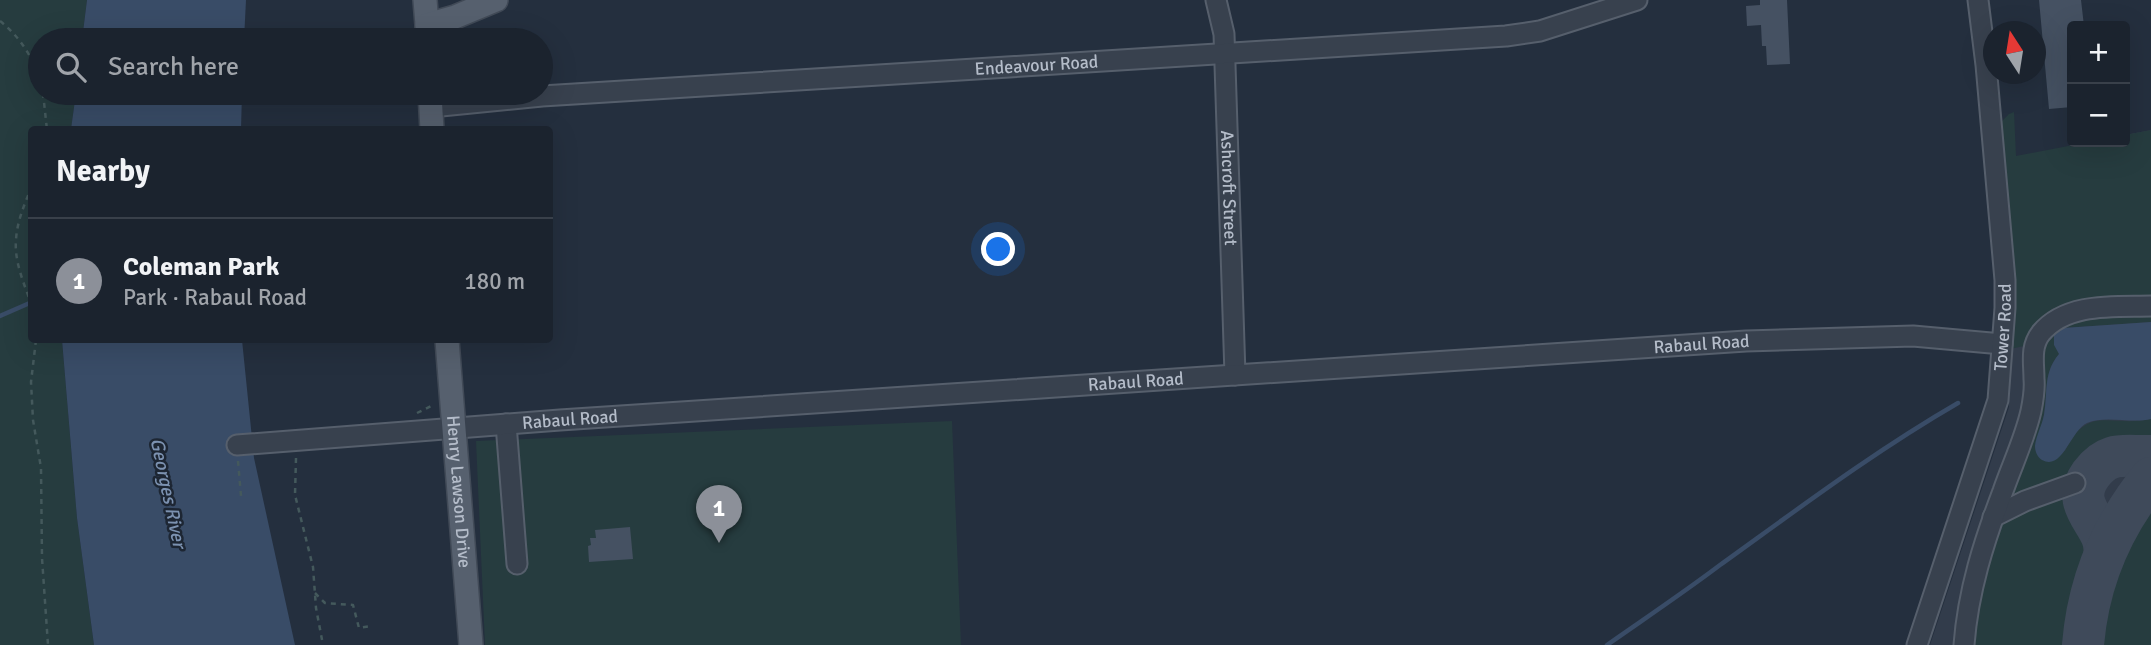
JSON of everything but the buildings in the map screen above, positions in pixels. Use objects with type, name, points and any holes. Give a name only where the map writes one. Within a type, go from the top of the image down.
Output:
[{"type":"main road","points":[[425,0],[428,28]]},
{"type":"main road","points":[[435,28],[496,0]]},
{"type":"main road","name":"Henry Lawson Drive","points":[[447,343],[471,645]]},
{"type":"street","name":"Ashcroft Street","points":[[1216,0],[1222,23],[1224,54],[1235,375]]},
{"type":"street","name":"Endeavour Road","points":[[553,96],[1524,34],[1637,0]]},
{"type":"street","name":"Tower Road","points":[[1917,645],[1998,400],[2005,280],[1978,0]]},
{"type":"street","name":"Endeavour Road","points":[[431,110],[476,105]]},
{"type":"street","points":[[1964,645],[1972,588],[1993,517],[2031,412],[2035,382],[2034,347],[2042,332],[2071,313],[2093,308],[2151,306]]},
{"type":"street","name":"Rabaul Road","points":[[237,453],[268,442],[414,430],[1746,341],[1913,336],[2033,355]]},
{"type":"street","points":[[506,424],[517,564]]},
{"type":"street","points":[[1993,517],[2025,501],[2075,482]]},
{"type":"path","points":[[0,21],[28,53]]},
{"type":"path","points":[[44,105],[47,126]]},
{"type":"path","points":[[28,196],[15,241],[20,272],[28,295]]},
{"type":"path","points":[[36,343],[31,382],[33,420],[41,468],[42,558],[48,645]]},
{"type":"path","points":[[414,430],[417,413],[428,409],[435,402]]},
{"type":"path","points":[[296,440],[295,495],[313,567],[323,645]]},
{"type":"path","points":[[237,453],[241,494]]},
{"type":"path","points":[[315,593],[325,603],[353,605],[359,628],[371,626]]},
{"type":"shaded area","points":[[2151,130],[2151,645],[1930,645],[2009,407],[2009,355],[2023,252],[2086,147],[2130,147],[2130,134]]},
{"type":"green space","points":[[0,0],[87,0],[84,28],[28,28],[28,105],[74,105],[71,126],[28,126],[28,343],[62,343],[77,518],[94,645],[0,645]]},
{"type":"green space","points":[[2014,112],[2016,156],[2067,146],[2130,147],[2130,134],[2151,130],[2151,301],[2097,303],[2024,346],[2010,349],[1998,125]]},
{"type":"green space","points":[[2151,311],[2151,322],[2063,328],[2059,354],[2048,375],[2044,414],[2035,447],[2065,451],[2074,436],[2092,422],[2151,419],[2151,446],[2102,448],[2091,454],[2076,475],[2004,505],[2040,350],[2048,334],[2074,318]]},
{"type":"green space","points":[[952,421],[961,645],[485,645],[476,441]]},
{"type":"green space","points":[[2070,491],[2090,547],[2075,593],[2067,645],[1972,645],[1974,607],[1997,524]]},
{"type":"green space","points":[[2151,504],[2151,645],[2100,645],[2105,608],[2115,571],[2130,536]]},
{"type":"water","points":[[87,0],[246,0],[245,28],[84,28]]},
{"type":"water","points":[[74,105],[242,105],[241,126],[71,126]]},
{"type":"water","points":[[2151,322],[2151,419],[2087,423],[2056,460],[2049,462],[2040,459],[2035,446],[2044,415],[2050,368],[2059,354],[2054,345],[2054,335],[2063,328]]},
{"type":"water","name":"Georges River","points":[[62,343],[242,343],[254,458],[295,645],[94,645],[77,518]]},
{"type":"waterway","points":[[0,316],[28,304]]},
{"type":"waterway","points":[[1607,645],[1837,481],[1958,403]]},
{"type":"taxiway","points":[[2104,556],[2101,535],[2083,497],[2085,486],[2091,474],[2104,461],[2118,456],[2151,456]]},
{"type":"taxiway","points":[[2083,645],[2090,600],[2104,556],[2137,496],[2151,478]]},
{"type":"place","name":"Coleman Park","points":[[719,543]]}]
